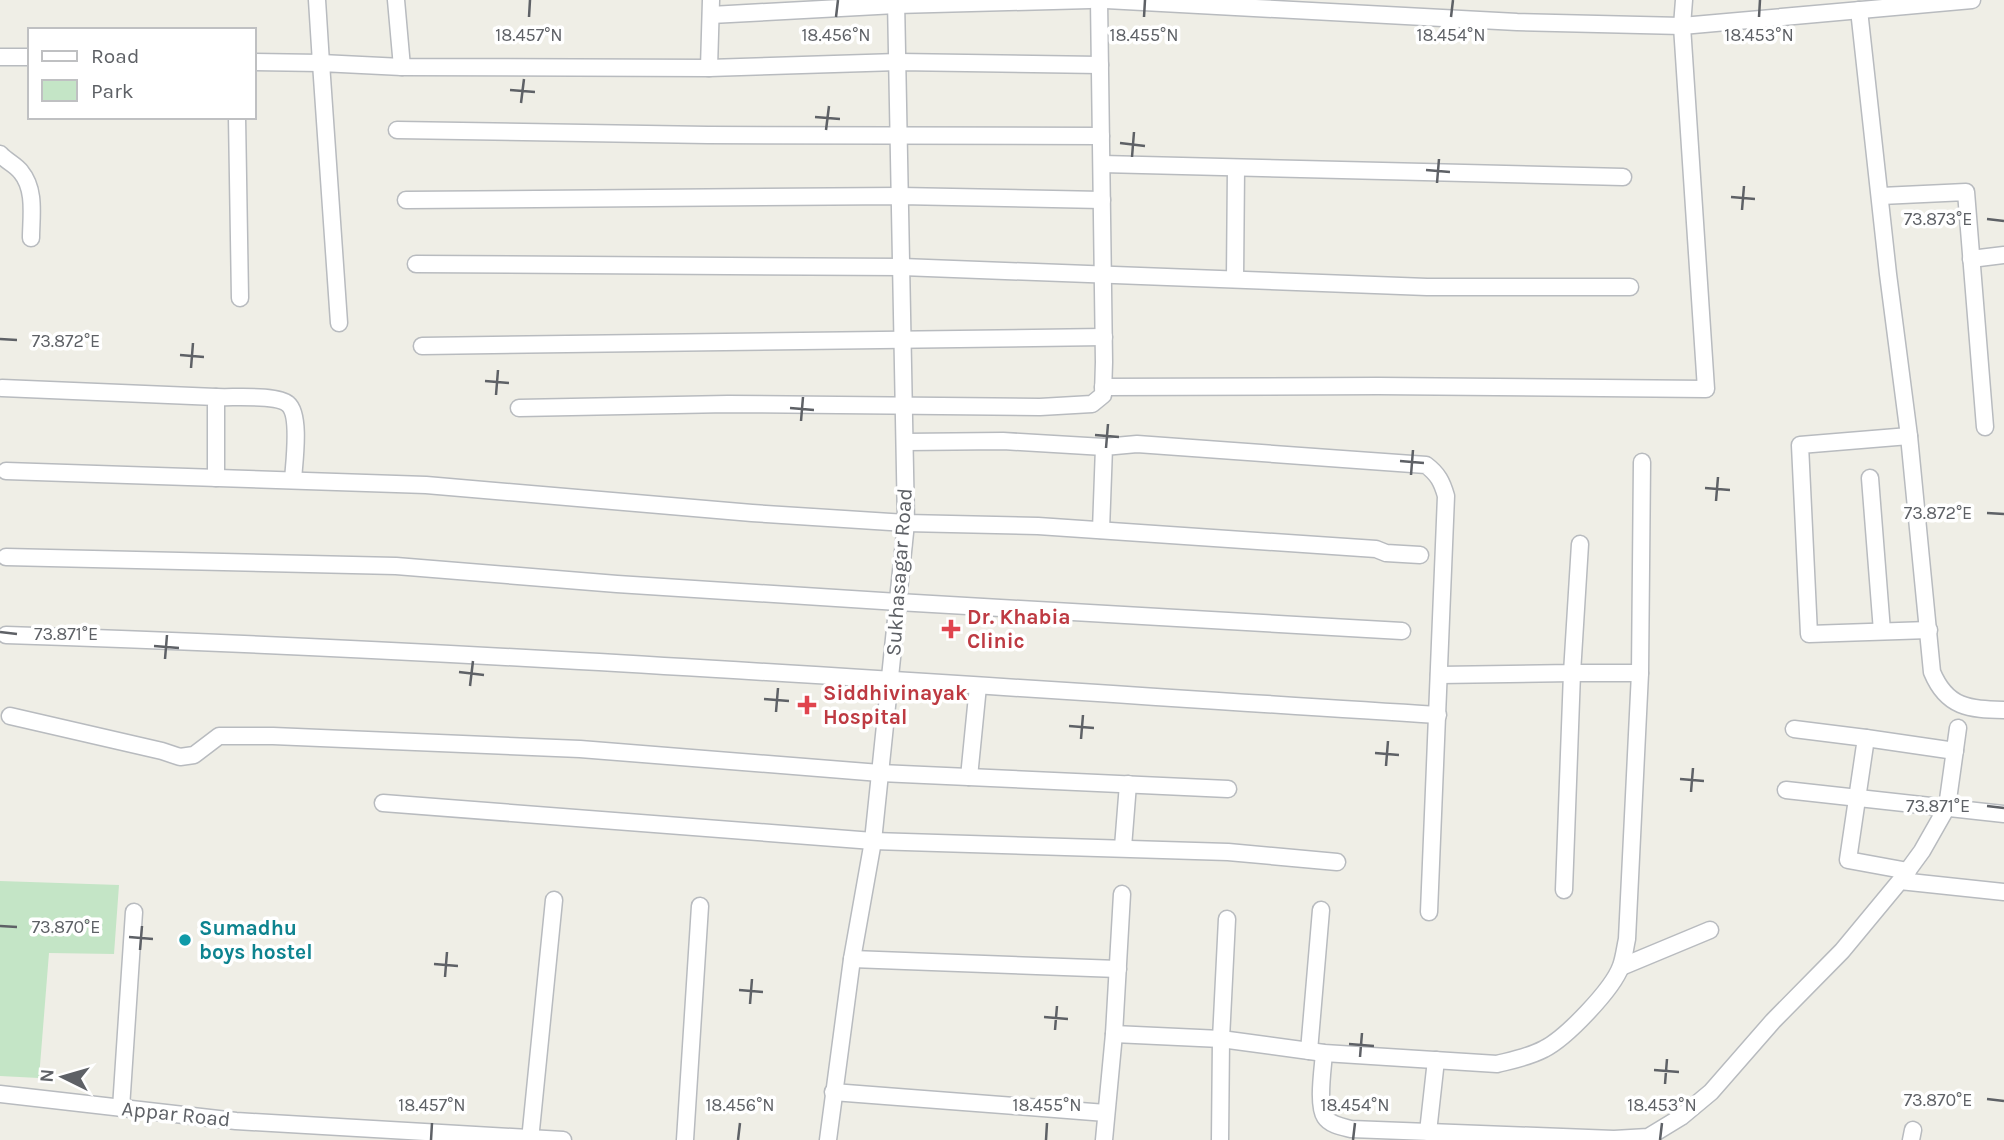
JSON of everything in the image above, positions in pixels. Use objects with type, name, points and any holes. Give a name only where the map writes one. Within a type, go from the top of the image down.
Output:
[{"type":"street","points":[[317,0],[339,323]]},
{"type":"street","points":[[396,0],[402,67]]},
{"type":"street","points":[[709,68],[711,7],[1090,0]]},
{"type":"street","points":[[519,408],[728,404],[1070,407],[1092,404],[1103,395],[1104,387],[1099,0]]},
{"type":"street","points":[[1106,0],[1379,7],[1517,22],[1682,26],[1972,0]]},
{"type":"street","points":[[1104,387],[1706,389],[1682,26],[1684,0]]},
{"type":"street","name":"Sukhasagar Road","points":[[828,1140],[852,958],[873,841],[906,523],[896,2]]},
{"type":"street","points":[[1859,10],[1909,436],[1932,672],[1944,694],[1961,706],[2004,710]]},
{"type":"street","points":[[0,57],[28,57]]},
{"type":"street","points":[[256,62],[402,67],[709,68],[898,62],[1100,65]]},
{"type":"street","points":[[237,119],[240,298]]},
{"type":"street","points":[[397,130],[1101,136]]},
{"type":"street","points":[[0,154],[20,170],[28,183],[31,197],[31,238]]},
{"type":"street","points":[[1102,164],[1623,177]]},
{"type":"street","points":[[1235,279],[1236,168]]},
{"type":"street","points":[[1881,196],[1966,192],[1985,427]]},
{"type":"street","points":[[406,200],[900,196],[1102,200]]},
{"type":"street","points":[[1971,259],[2004,255]]},
{"type":"street","points":[[416,264],[902,267],[1427,286],[1630,287]]},
{"type":"street","points":[[422,346],[1104,337]]},
{"type":"street","points":[[2,388],[273,398],[287,402],[293,410],[296,426],[293,480]]},
{"type":"street","points":[[216,397],[216,478]]},
{"type":"street","points":[[1909,436],[1800,445],[1809,634],[1928,630]]},
{"type":"street","points":[[905,442],[1003,441],[1104,447],[1137,444],[1426,465],[1435,472],[1443,483],[1446,496],[1429,912]]},
{"type":"street","points":[[1101,530],[1104,447]]},
{"type":"street","points":[[1114,1034],[1221,1039],[1317,1052],[1497,1064],[1524,1058],[1545,1049],[1566,1034],[1611,984],[1621,967],[1627,939],[1640,673],[1642,462]]},
{"type":"street","points":[[6,471],[426,485],[738,512],[906,523],[1038,526],[1376,549],[1386,553],[1420,555]]},
{"type":"street","points":[[1870,478],[1882,631]]},
{"type":"street","points":[[1564,890],[1580,544]]},
{"type":"street","points":[[6,557],[203,564],[396,566],[617,584],[1402,631]]},
{"type":"street","points":[[6,635],[359,649],[1437,715]]},
{"type":"street","points":[[1439,675],[1640,673]]},
{"type":"street","points":[[969,777],[978,686]]},
{"type":"street","points":[[10,716],[180,757],[194,755],[219,736],[273,736],[580,749],[880,773],[1228,789]]},
{"type":"street","points":[[1321,910],[1317,1052],[1321,1104],[1324,1116],[1332,1124],[1351,1129],[1614,1139],[1648,1137],[1681,1117],[1711,1092],[1773,1021],[1842,951],[1904,876],[1947,807],[1958,728]]},
{"type":"street","points":[[1794,729],[1955,751]]},
{"type":"street","points":[[1866,738],[1849,860],[1904,876],[2004,892]]},
{"type":"street","points":[[1124,847],[1128,784]]},
{"type":"street","points":[[1786,790],[2004,814]]},
{"type":"street","points":[[383,803],[873,841],[1124,847],[1227,852],[1337,863]]},
{"type":"street","points":[[1104,1140],[1114,1034],[1122,894]]},
{"type":"street","points":[[530,1139],[554,900]]},
{"type":"street","points":[[685,1140],[700,906]]},
{"type":"street","points":[[121,1108],[134,912]]},
{"type":"street","points":[[1220,1140],[1221,1039],[1227,919]]},
{"type":"street","points":[[1621,967],[1710,930]]},
{"type":"street","points":[[852,958],[1118,969]]},
{"type":"street","points":[[1428,1132],[1437,1060]]},
{"type":"street","points":[[833,1092],[1106,1113]]},
{"type":"street","name":"Appar Road","points":[[0,1094],[384,1135],[563,1140]]},
{"type":"green space","points":[[0,881],[119,885],[114,954],[49,953],[39,1078],[0,1076]]},
{"type":"place","name":"Dr. Khabia Clinic","points":[[951,629]]},
{"type":"place","name":"Siddhivinayak Hospital","points":[[807,705]]},
{"type":"place","name":"Sumadhu boys hostel","points":[[185,940]]}]
